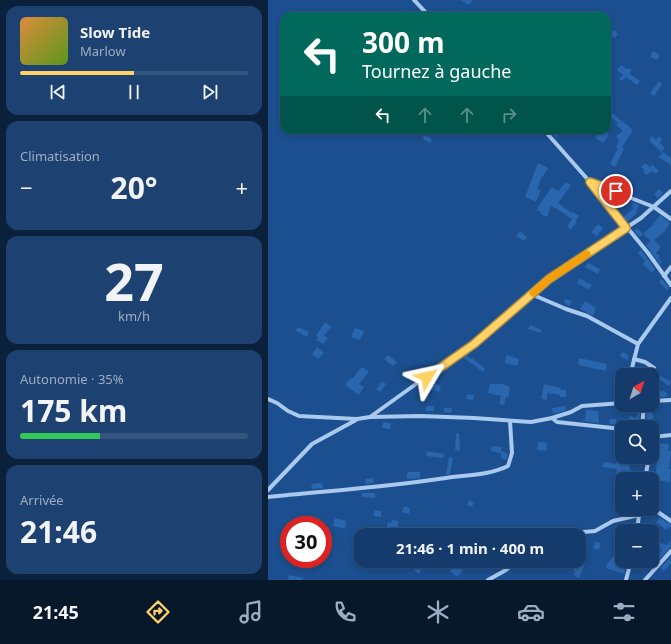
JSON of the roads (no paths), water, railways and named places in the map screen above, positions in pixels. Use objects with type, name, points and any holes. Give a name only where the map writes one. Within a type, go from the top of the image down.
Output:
[{"type":"street","points":[[414,0],[425,12]]},
{"type":"street","points":[[548,134],[590,182],[626,228],[648,253],[671,285]]},
{"type":"street","points":[[590,182],[654,207],[671,218]]},
{"type":"street","points":[[370,417],[474,344],[549,279],[626,228],[654,207],[671,191]]},
{"type":"street","points":[[664,276],[671,267]]},
{"type":"street","points":[[531,294],[587,316],[638,344]]},
{"type":"street","points":[[632,368],[638,344],[671,298]]},
{"type":"street","points":[[634,359],[645,362],[654,368]]},
{"type":"street","points":[[268,400],[277,403],[288,411],[299,416],[357,419],[370,417],[435,416],[531,422],[552,418],[571,412],[582,406],[615,404]]},
{"type":"street","points":[[659,401],[671,400]]},
{"type":"street","points":[[552,418],[557,422],[615,428]]},
{"type":"street","points":[[268,490],[312,444],[357,419]]},
{"type":"street","points":[[268,497],[409,484],[502,469],[508,466],[512,453],[510,421]]},
{"type":"street","points":[[659,437],[671,435]]},
{"type":"street","points":[[659,512],[671,520]]},
{"type":"street","points":[[586,531],[595,530],[613,521],[636,516]]},
{"type":"street","points":[[645,580],[671,551]]},
{"type":"street","points":[[488,580],[508,568]]},
{"type":"street","points":[[626,580],[629,568]]}]
